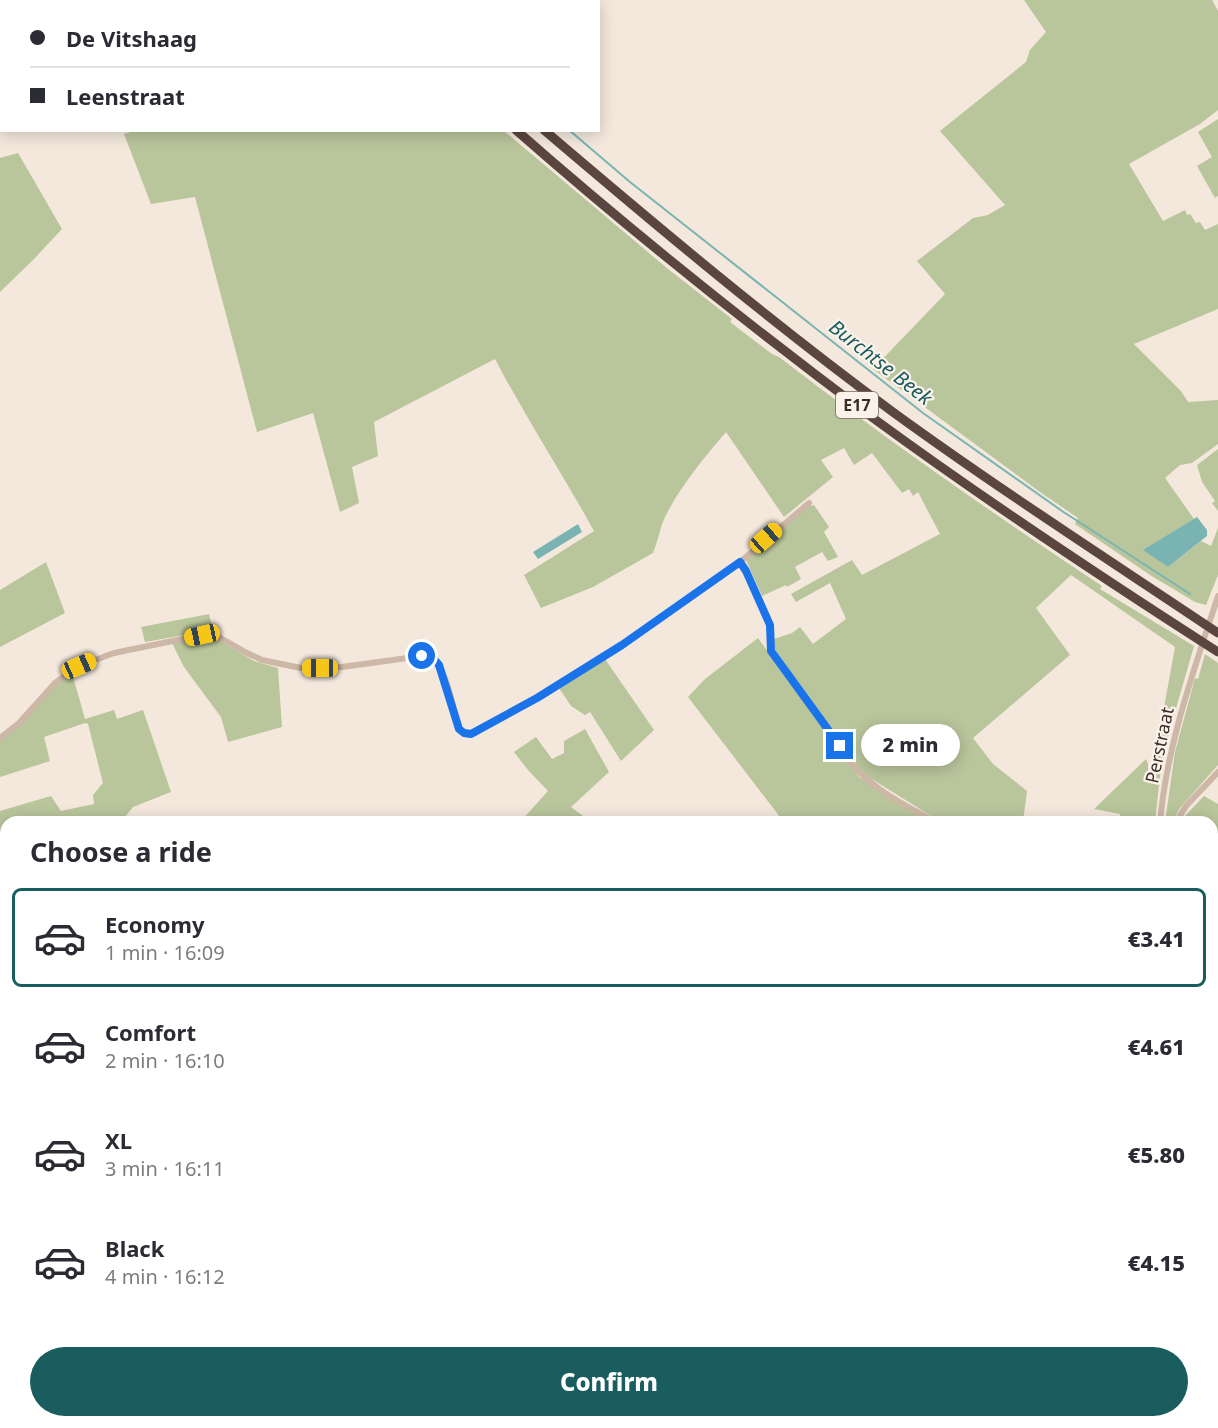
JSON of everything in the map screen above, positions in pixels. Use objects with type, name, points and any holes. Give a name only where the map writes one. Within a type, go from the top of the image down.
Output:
[{"type":"highway","name":"E17","points":[[518,132],[708,290],[873,418],[997,505],[1218,652]]},
{"type":"highway","name":"E17","points":[[546,132],[715,276],[891,410],[1005,492],[1218,633]]},
{"type":"street","points":[[0,738],[19,723],[55,683],[79,666],[114,653],[211,634],[262,660],[301,668],[342,667],[422,656],[432,657],[439,665],[459,729],[471,734],[537,698],[622,645],[740,562],[809,503]]},
{"type":"street","points":[[740,562],[770,625],[771,651],[852,763],[861,775],[881,790],[925,816]]},
{"type":"street","name":"Perstraat","points":[[1161,816],[1168,762],[1192,675],[1218,596]]},
{"type":"street","points":[[1180,816],[1186,806],[1218,772]]},
{"type":"green space","points":[[1024,0],[1212,0],[1218,11],[1218,110],[1200,124],[1129,164],[1163,221],[1185,210],[1196,223],[1200,222],[1205,230],[1218,224],[1218,309],[1134,344],[1181,391],[1188,402],[1218,400],[1218,444],[1192,463],[1180,465],[1165,478],[1194,519],[1144,550],[1168,567],[1201,541],[1211,546],[1218,528],[1218,575],[1206,605],[1195,602],[1150,575],[1075,524],[1078,518],[873,369],[945,294],[917,261],[973,218],[988,215],[1005,205],[940,131],[1026,62],[1030,50],[1046,32]]},
{"type":"green space","points":[[1218,119],[1218,196],[1215,198],[1197,166],[1212,157],[1198,132]]},
{"type":"green space","points":[[131,132],[505,132],[668,269],[732,319],[730,322],[772,354],[1020,531],[1102,586],[1100,589],[1194,646],[1166,743],[1156,816],[1120,816],[1120,814],[1094,809],[1146,759],[1148,773],[1152,774],[1175,647],[1071,575],[1036,608],[1070,655],[973,738],[993,764],[1027,791],[1024,816],[931,816],[870,778],[859,768],[781,660],[774,639],[792,633],[800,627],[813,644],[846,619],[830,583],[796,602],[791,594],[852,560],[862,575],[940,534],[918,492],[913,496],[909,489],[902,493],[872,453],[854,465],[844,448],[821,460],[833,477],[784,517],[726,432],[693,472],[671,505],[663,521],[653,553],[593,587],[541,608],[524,575],[594,531],[495,359],[374,422],[378,456],[352,467],[359,503],[340,512],[313,413],[257,432],[195,197],[151,204],[124,134]]},
{"type":"green space","points":[[18,153],[62,229],[0,292],[0,158]]},
{"type":"green space","points":[[1218,449],[1218,511],[1212,503],[1215,501],[1202,482],[1197,465]]},
{"type":"green space","points":[[814,505],[829,527],[824,532],[838,557],[828,561],[822,552],[795,567],[801,579],[762,596],[746,560],[809,506]]},
{"type":"green space","points":[[46,562],[65,613],[0,647],[0,590]]},
{"type":"green space","points":[[209,614],[213,630],[145,642],[141,627]]},
{"type":"green space","points":[[202,637],[219,640],[254,661],[278,668],[282,727],[228,742],[221,717],[184,667],[172,643]]},
{"type":"green space","points":[[758,638],[859,777],[917,816],[779,816],[688,697],[705,679]]},
{"type":"green space","points":[[1205,654],[1218,663],[1218,765],[1175,816],[1166,816],[1175,752],[1195,678],[1198,679]]},
{"type":"green space","points":[[605,659],[654,730],[621,761],[590,712],[585,715],[571,706],[559,688]]},
{"type":"green space","points":[[72,673],[85,719],[114,710],[117,719],[143,710],[171,792],[133,807],[126,816],[0,816],[0,811],[51,796],[61,811],[94,804],[93,795],[103,783],[88,724],[85,723],[44,737],[50,761],[0,777],[0,741],[46,694]]},
{"type":"green space","points":[[585,729],[609,772],[571,807],[583,816],[525,816],[548,791],[514,752],[536,737],[552,759],[564,753],[564,741]]},
{"type":"green space","points":[[1204,796],[1218,804],[1218,816],[1185,816]]},
{"type":"water","points":[[1197,517],[1207,530],[1207,536],[1168,567],[1143,550]]},
{"type":"water","points":[[578,524],[582,532],[538,559],[533,552]]},
{"type":"waterway","name":"Burchtse Beek","points":[[571,132],[630,182],[923,413],[1062,511],[1190,594]]},
{"type":"route","points":[[422,656],[432,657],[439,665],[459,729],[471,734],[537,698],[622,645],[678,607],[708,582],[740,562],[770,625],[771,651],[840,746]]}]
